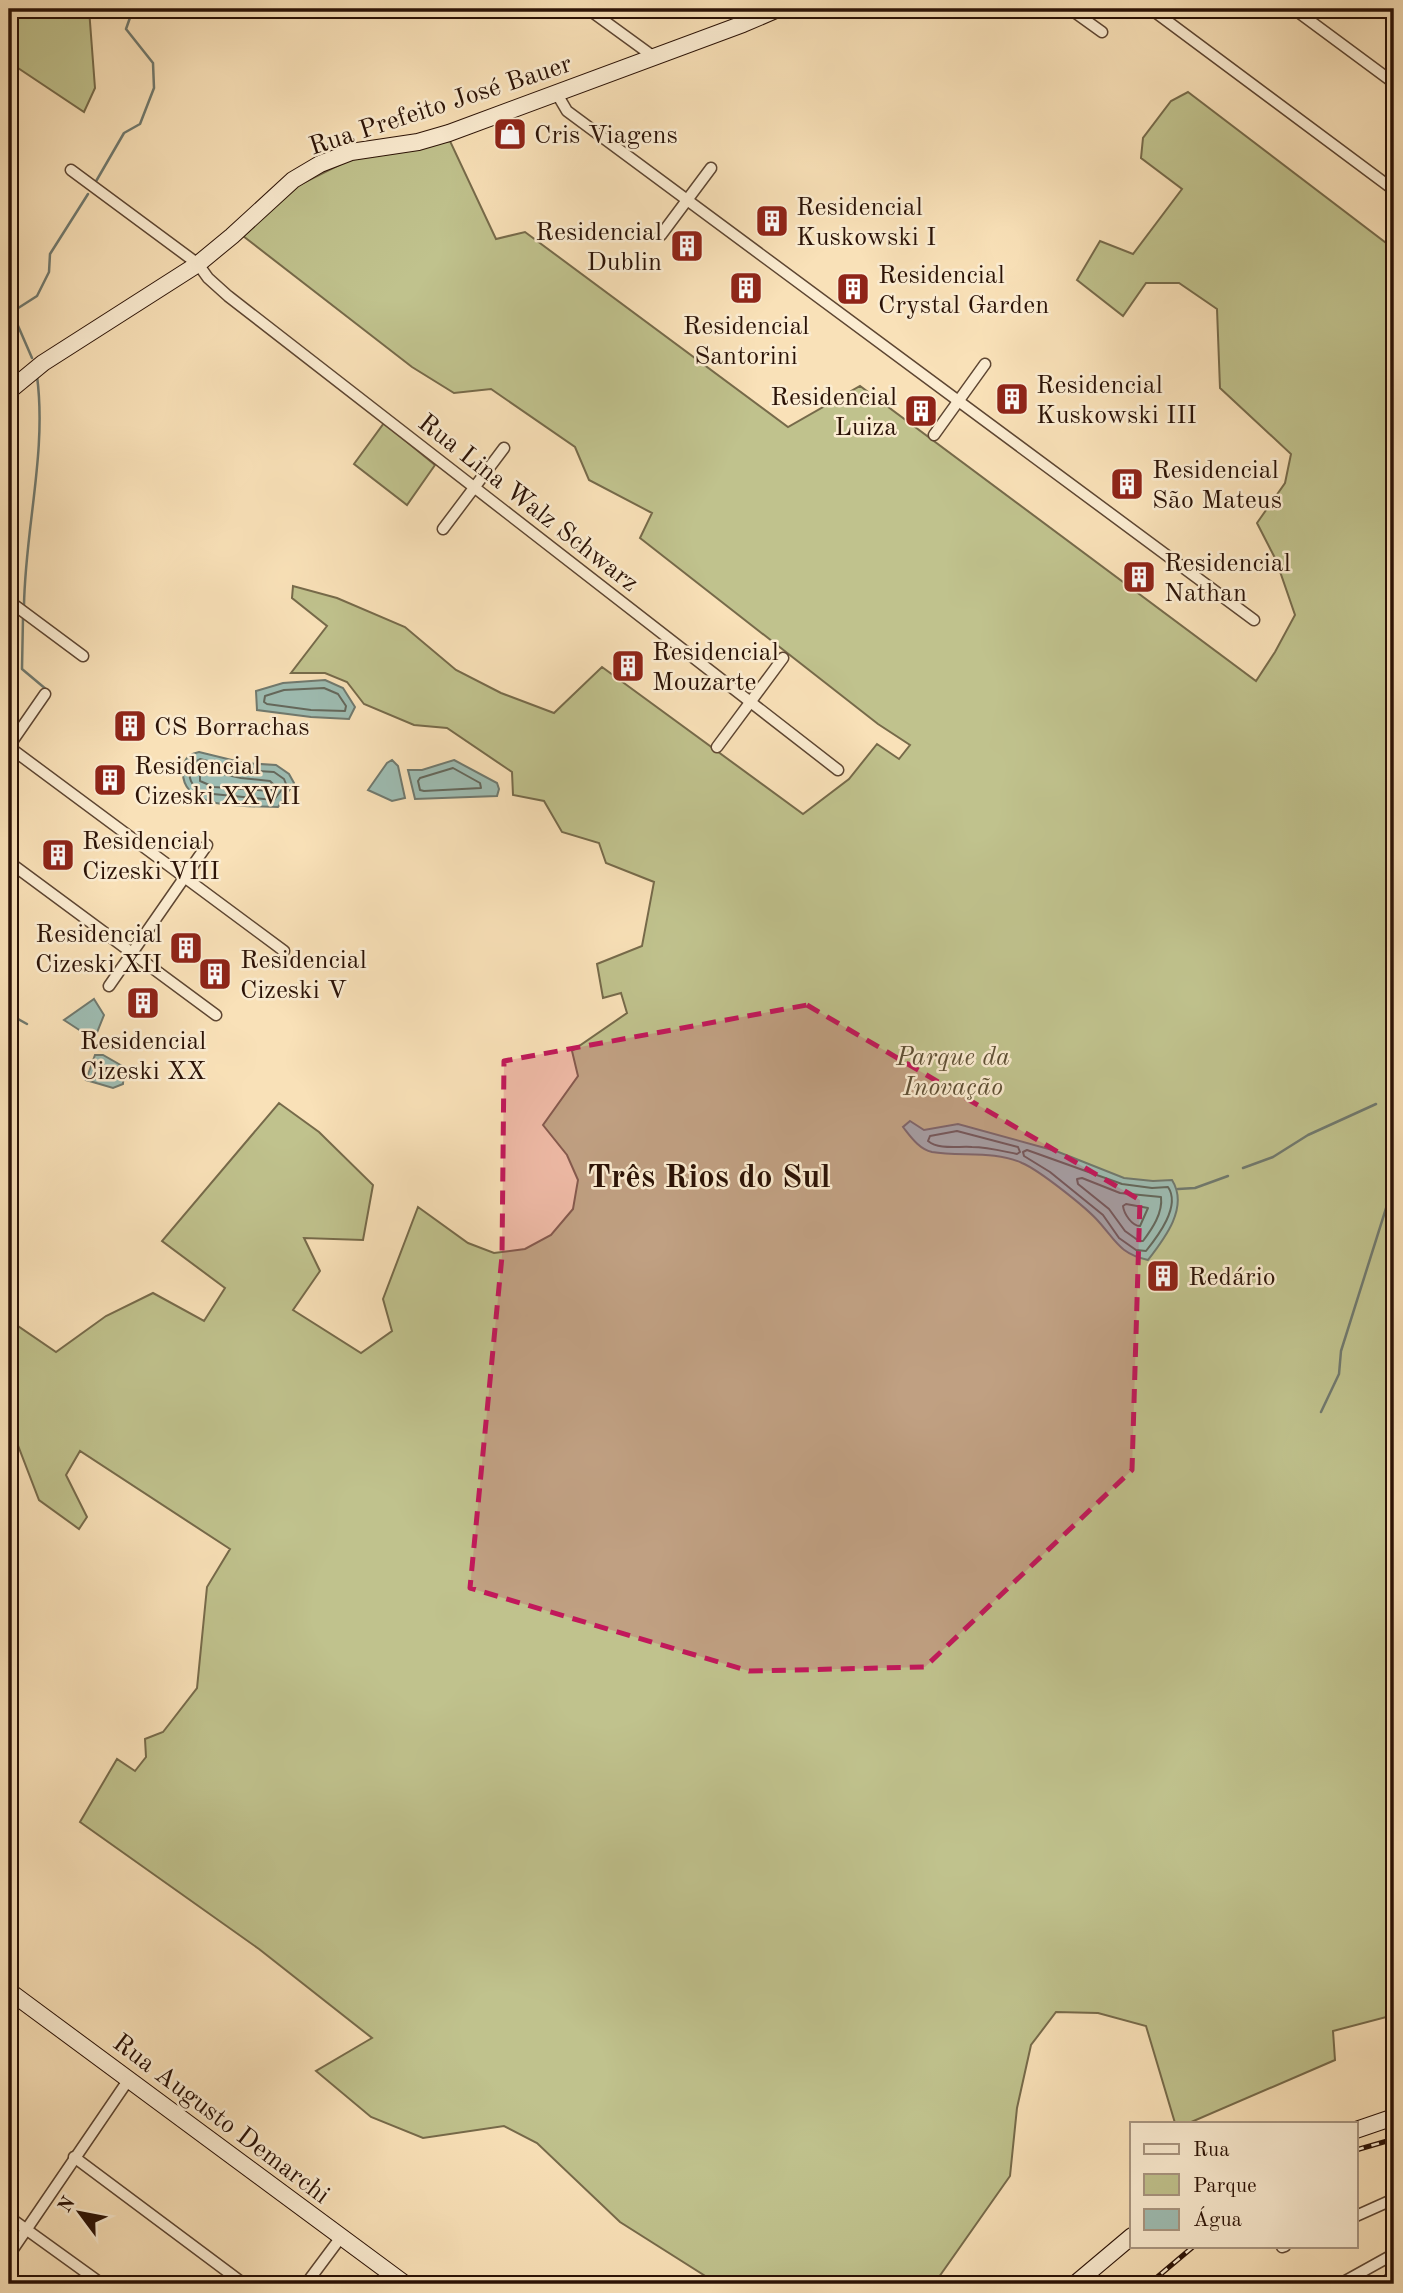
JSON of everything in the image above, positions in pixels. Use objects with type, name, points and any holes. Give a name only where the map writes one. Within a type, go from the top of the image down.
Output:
[{"type":"street","points":[[588,9],[654,57]]},
{"type":"street","name":"Rua Prefeito José Bauer","points":[[9,391],[43,363],[198,264],[293,180],[320,164],[351,152],[418,142],[557,94],[778,9]]},
{"type":"street","points":[[1070,9],[1102,32]]},
{"type":"street","points":[[1151,9],[1394,190]]},
{"type":"street","points":[[1294,9],[1394,83]]},
{"type":"street","points":[[557,94],[567,111],[1254,620]]},
{"type":"street","points":[[661,235],[711,168]]},
{"type":"street","name":"Rua Lina Walz Schwarz","points":[[71,170],[198,264],[208,278],[228,296],[838,770]]},
{"type":"street","points":[[934,435],[985,364]]},
{"type":"street","points":[[443,529],[504,448]]},
{"type":"street","points":[[9,600],[83,656]]},
{"type":"street","points":[[717,747],[783,658]]},
{"type":"street","points":[[45,694],[9,746],[284,951]]},
{"type":"street","points":[[108,986],[207,845]]},
{"type":"street","points":[[9,862],[216,1015]]},
{"type":"street","name":"Rua Augusto Demarchi","points":[[9,1991],[405,2284]]},
{"type":"street","points":[[9,2255],[129,2079]]},
{"type":"street","points":[[1358,2129],[1394,2117]]},
{"type":"street","points":[[74,2157],[244,2284]]},
{"type":"street","points":[[1358,2215],[1394,2199]]},
{"type":"street","points":[[9,2217],[102,2284]]},
{"type":"street","points":[[306,2284],[341,2237]]},
{"type":"street","points":[[1076,2284],[1130,2238]]},
{"type":"street","points":[[1340,2284],[1394,2255],[1394,2245]]},
{"type":"highlighted area","points":[[807,1005],[1140,1200],[1132,1470],[925,1667],[749,1671],[470,1588],[502,1256],[504,1061]]},
{"type":"green space","points":[[9,9],[89,9],[95,88],[84,112],[9,62]]},
{"type":"green space","name":"Parque da Inovação","points":[[1188,92],[1394,249],[1394,1331],[1387,1350],[1394,1351],[1394,2015],[1333,2031],[1335,2060],[1191,2122],[1175,2122],[1146,2026],[1098,2013],[1056,2012],[1031,2045],[1017,2108],[1010,2176],[934,2284],[718,2284],[620,2222],[537,2143],[504,2126],[423,2138],[371,2117],[316,2071],[372,2038],[259,1949],[80,1822],[117,1759],[135,1771],[146,1757],[145,1739],[163,1732],[197,1688],[207,1587],[230,1549],[80,1451],[66,1475],[87,1517],[79,1529],[39,1500],[9,1422],[9,1320],[56,1352],[106,1316],[153,1293],[204,1321],[225,1288],[162,1241],[279,1103],[319,1132],[373,1185],[363,1240],[304,1238],[320,1271],[293,1310],[361,1353],[392,1331],[383,1299],[418,1207],[468,1243],[494,1253],[525,1249],[551,1235],[573,1209],[578,1180],[567,1155],[543,1125],[578,1076],[572,1051],[627,1013],[621,993],[603,998],[597,964],[642,946],[654,882],[606,863],[599,843],[562,832],[544,801],[513,795],[512,772],[447,728],[414,725],[364,704],[347,682],[325,673],[291,673],[327,626],[292,598],[293,586],[337,598],[405,627],[456,670],[501,693],[554,713],[602,667],[803,814],[849,779],[877,744],[899,759],[910,745],[878,724],[640,538],[652,513],[589,480],[575,447],[491,389],[454,393],[412,367],[243,236],[295,187],[351,159],[450,141],[496,239],[525,232],[788,427],[860,386],[1256,681],[1295,615],[1276,560],[1257,523],[1285,483],[1291,454],[1220,388],[1217,309],[1179,283],[1146,283],[1123,316],[1077,280],[1100,241],[1133,254],[1182,189],[1141,158],[1143,138],[1171,101]]},
{"type":"green space","points":[[384,423],[435,465],[407,505],[354,464]]},
{"type":"water","points":[[325,680],[343,688],[355,707],[349,719],[257,710],[256,691],[283,683]]},
{"type":"water","points":[[199,752],[244,763],[276,765],[289,774],[294,783],[278,807],[218,804],[204,800],[192,793],[185,784],[183,770],[187,758]]},
{"type":"water","points":[[392,760],[398,766],[405,798],[392,801],[368,790]]},
{"type":"water","points":[[454,760],[497,783],[497,796],[415,799],[408,770],[422,770]]},
{"type":"water","points":[[94,999],[104,1015],[96,1035],[90,1037],[64,1020]]},
{"type":"water","points":[[95,1055],[103,1055],[124,1067],[123,1084],[113,1088],[86,1080]]},
{"type":"water","points":[[910,1121],[924,1130],[958,1124],[1056,1151],[1124,1178],[1172,1180],[1178,1201],[1173,1222],[1148,1260],[1131,1254],[1119,1246],[1074,1199],[1030,1167],[1000,1156],[932,1152],[916,1142],[903,1127]]},
{"type":"waterway","points":[[95,183],[124,133],[140,124],[154,88],[153,63],[126,29],[132,12],[138,9]]},
{"type":"waterway","points":[[32,358],[12,312],[37,296],[49,272],[50,254],[88,194]]},
{"type":"waterway","points":[[24,606],[38,462],[37,376]]},
{"type":"waterway","points":[[23,617],[22,669],[47,690]]},
{"type":"waterway","points":[[9,1014],[27,1024]]},
{"type":"waterway","points":[[1243,1168],[1273,1157],[1308,1135],[1376,1104]]},
{"type":"waterway","points":[[1178,1189],[1195,1188],[1228,1176]]},
{"type":"waterway","points":[[1321,1412],[1339,1374],[1341,1351],[1394,1183]]},
{"type":"waterway","points":[[9,2279],[16,2284]]},
{"type":"railway","points":[[1358,2149],[1394,2139]]},
{"type":"railway","points":[[1149,2284],[1192,2248]]},
{"type":"place","name":"Cris Viagens","points":[[510,134]]},
{"type":"place","name":"Residencial Kuskowski I","points":[[772,221]]},
{"type":"place","name":"Residencial Dublin","points":[[687,246]]},
{"type":"place","name":"Residencial Santorini","points":[[746,288]]},
{"type":"place","name":"Residencial Crystal Garden","points":[[853,289]]},
{"type":"place","name":"Residencial Kuskowski III","points":[[1012,399]]},
{"type":"place","name":"Residencial Luiza","points":[[921,411]]},
{"type":"place","name":"Residencial São Mateus","points":[[1127,484]]},
{"type":"place","name":"Residencial Nathan","points":[[1139,577]]},
{"type":"place","name":"Residencial Mouzarte","points":[[628,666]]},
{"type":"place","name":"CS Borrachas","points":[[130,726]]},
{"type":"place","name":"Residencial Cizeski XXVII","points":[[110,780]]},
{"type":"place","name":"Residencial Cizeski VIII","points":[[58,855]]},
{"type":"place","name":"Residencial Cizeski XII","points":[[186,948]]},
{"type":"place","name":"Residencial Cizeski V","points":[[215,974]]},
{"type":"place","name":"Residencial Cizeski XX","points":[[143,1003]]},
{"type":"place","name":"Redário","points":[[1163,1276]]},
{"type":"district","name":"Três Rios do Sul","points":[[709,1175]]}]
